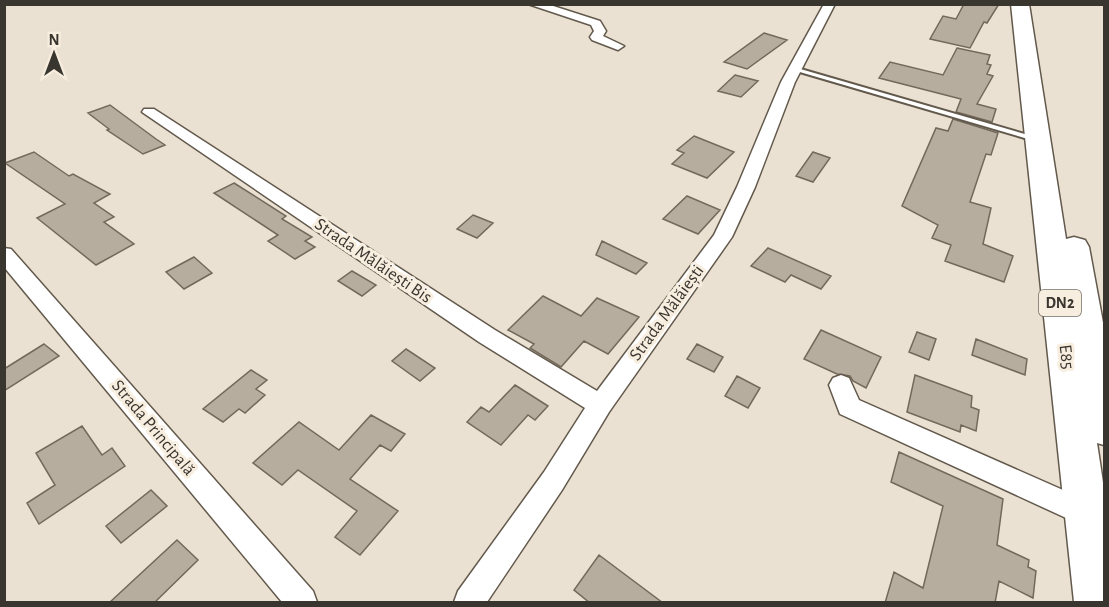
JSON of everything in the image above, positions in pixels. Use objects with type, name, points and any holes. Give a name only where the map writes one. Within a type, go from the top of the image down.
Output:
[{"type":"main road","name":"E85","points":[[1020,4],[1098,603]]},
{"type":"main road","name":"E85","points":[[1033,4],[1103,416]]},
{"type":"street","points":[[533,4],[596,24],[600,31],[596,37],[618,46]]},
{"type":"street","name":"Strada Mălăiești","points":[[469,603],[553,481],[600,405],[723,237],[795,69],[830,4]]},
{"type":"street","name":"Strada Mălăiești Bis","points":[[149,112],[487,336],[600,405]]},
{"type":"street","name":"Strada Principală","points":[[4,254],[302,603]]},
{"type":"street","points":[[841,385],[849,407],[1087,514]]},
{"type":"lane","points":[[795,69],[1038,139]]},
{"type":"building","points":[[964,4],[999,4],[987,23],[984,22],[970,48],[930,39],[943,16],[956,19]]},
{"type":"building","points":[[764,33],[787,40],[747,69],[724,62]]},
{"type":"building","points":[[957,48],[990,55],[987,64],[991,65],[987,74],[993,76],[977,104],[996,109],[992,122],[956,112],[961,99],[879,78],[890,62],[943,75]]},
{"type":"building","points":[[735,75],[758,81],[741,97],[718,91]]},
{"type":"building","points":[[110,105],[165,145],[143,154],[107,130],[109,129],[88,113]]},
{"type":"building","points":[[953,119],[998,133],[991,155],[986,154],[970,202],[991,208],[983,244],[1013,256],[1004,282],[945,261],[951,245],[932,238],[938,225],[902,206],[936,128],[948,131]]},
{"type":"building","points":[[694,136],[734,152],[707,178],[672,164],[684,153],[677,150]]},
{"type":"building","points":[[34,152],[69,176],[73,174],[110,194],[94,203],[114,217],[104,222],[134,244],[96,265],[37,218],[65,204],[5,163]]},
{"type":"building","points":[[813,152],[830,158],[813,182],[796,176]]},
{"type":"building","points":[[234,183],[286,216],[282,219],[312,237],[305,241],[315,247],[295,259],[268,241],[278,235],[214,193]]},
{"type":"building","points":[[687,196],[720,210],[698,234],[663,219]]},
{"type":"building","points":[[473,215],[493,223],[477,238],[457,229]]},
{"type":"building","points":[[602,241],[647,263],[636,274],[596,255]]},
{"type":"building","points":[[768,248],[831,276],[821,289],[791,275],[785,282],[751,266]]},
{"type":"building","points":[[194,257],[212,273],[184,289],[166,272]]},
{"type":"building","points":[[352,271],[376,285],[362,296],[338,281]]},
{"type":"building","points":[[543,296],[581,316],[597,298],[639,317],[608,354],[584,341],[561,367],[530,348],[534,344],[508,330]]},
{"type":"building","points":[[821,330],[881,357],[866,388],[853,381],[850,376],[837,374],[804,359]]},
{"type":"building","points":[[917,332],[936,339],[929,360],[909,352]]},
{"type":"building","points":[[976,339],[1027,359],[1025,375],[972,355]]},
{"type":"building","points":[[44,344],[59,356],[4,391],[4,369]]},
{"type":"building","points":[[697,344],[723,357],[714,372],[687,359]]},
{"type":"building","points":[[406,349],[435,368],[420,381],[392,361]]},
{"type":"building","points":[[251,370],[267,380],[256,389],[265,395],[245,413],[239,409],[223,422],[203,409]]},
{"type":"building","points":[[915,375],[972,396],[971,407],[979,410],[976,431],[961,425],[960,432],[907,412]]},
{"type":"building","points":[[737,376],[760,388],[748,408],[725,396]]},
{"type":"building","points":[[515,385],[548,406],[535,420],[528,415],[501,445],[467,422],[481,407],[489,412]]},
{"type":"building","points":[[371,415],[405,434],[391,451],[380,445],[350,479],[398,511],[360,555],[335,537],[357,511],[298,470],[282,485],[253,463],[299,422],[339,450]]},
{"type":"building","points":[[82,426],[102,455],[112,448],[125,466],[39,524],[27,503],[55,485],[36,453]]},
{"type":"building","points":[[899,452],[1003,499],[997,545],[1029,560],[1028,567],[1036,571],[1033,598],[999,581],[995,603],[885,603],[894,572],[923,588],[943,506],[891,482]]},
{"type":"building","points":[[151,490],[167,506],[121,543],[106,526]]},
{"type":"building","points":[[177,540],[198,560],[154,603],[109,603]]},
{"type":"building","points":[[599,555],[663,603],[590,603],[574,590]]}]
